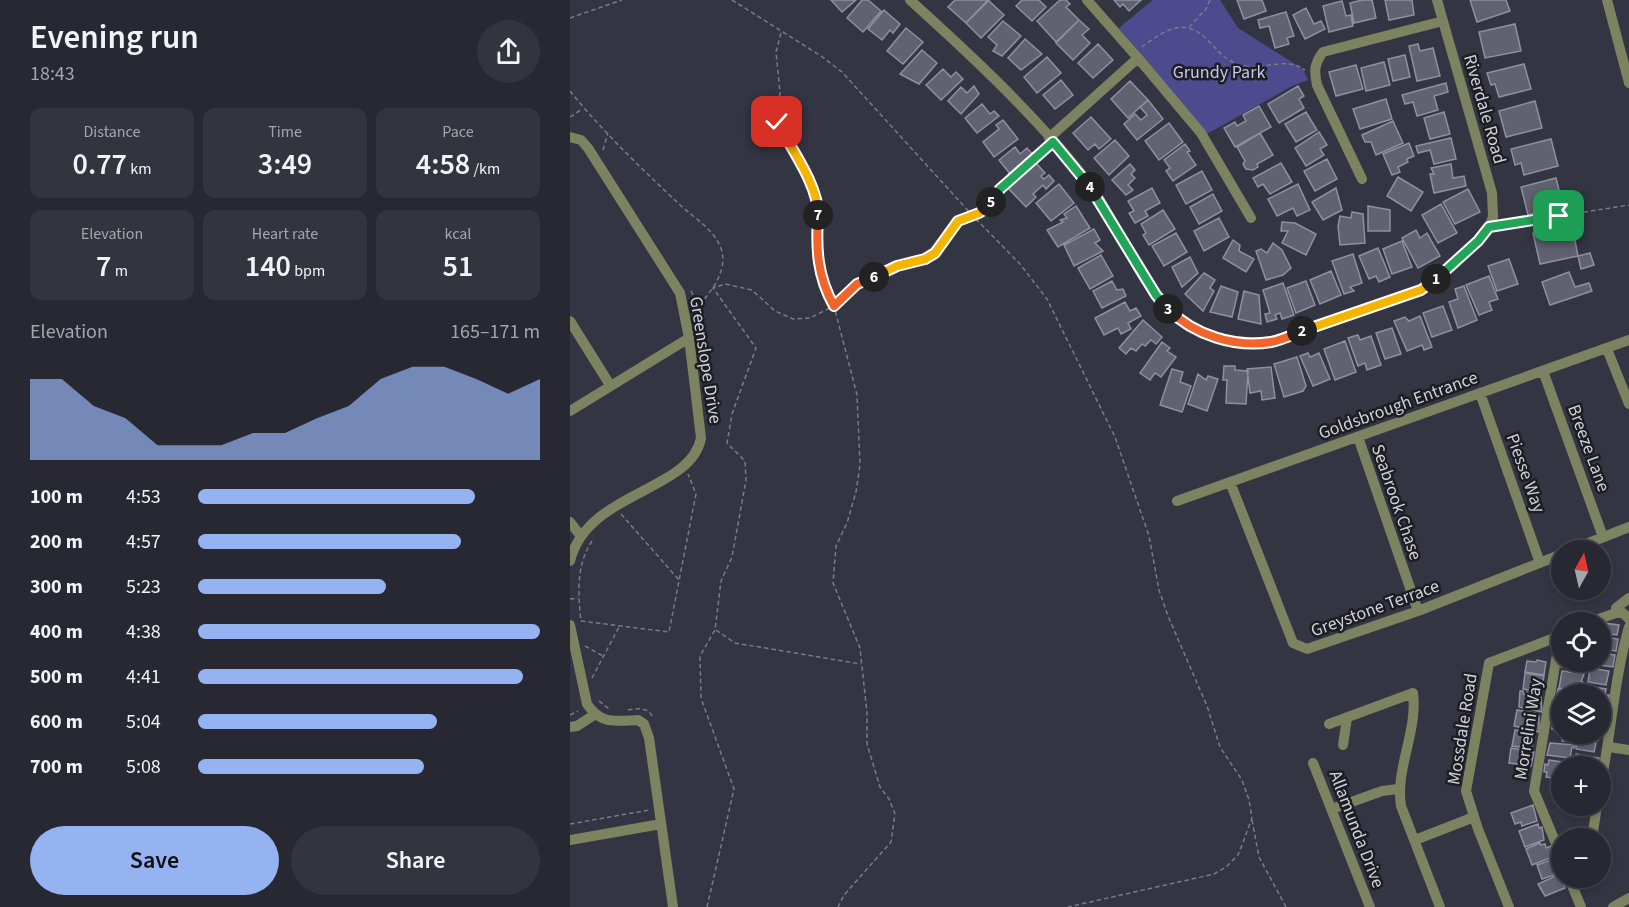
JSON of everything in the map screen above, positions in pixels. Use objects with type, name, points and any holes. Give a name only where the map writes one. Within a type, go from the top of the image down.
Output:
[{"type":"street","points":[[910,0],[987,69],[1051,140],[1096,195],[1156,295],[1171,312],[1194,328],[1229,342],[1272,342],[1421,290],[1452,266],[1489,227]]},
{"type":"street","points":[[1087,0],[1201,133],[1251,218]]},
{"type":"street","name":"Riverdale Road","points":[[1437,0],[1492,193],[1492,217],[1489,227]]},
{"type":"street","points":[[1606,0],[1629,83]]},
{"type":"street","points":[[1362,179],[1317,85],[1314,72],[1316,63],[1323,52],[1443,21]]},
{"type":"street","points":[[1051,140],[1136,56]]},
{"type":"street","name":"Greenslope Drive","points":[[570,137],[581,140],[588,148],[680,293],[689,338],[701,438],[698,450],[685,464],[654,485],[602,513],[580,535],[570,561]]},
{"type":"street","points":[[570,321],[610,385]]},
{"type":"street","points":[[570,411],[689,338]]},
{"type":"street","name":"Goldsbrough Entrance","points":[[1177,501],[1629,340]]},
{"type":"street","points":[[1606,349],[1629,404]]},
{"type":"street","name":"Breeze Lane","points":[[1543,371],[1603,537]]},
{"type":"street","name":"Piesse Way","points":[[1480,393],[1540,563]]},
{"type":"street","name":"Seabrook Chase","points":[[1358,437],[1418,611]]},
{"type":"street","name":"Greystone Terrace","points":[[1230,482],[1293,643],[1307,649],[1418,611],[1551,558]]},
{"type":"street","points":[[570,522],[580,535]]},
{"type":"street","points":[[1596,540],[1629,527]]},
{"type":"street","points":[[1616,612],[1616,608],[1629,598]]},
{"type":"street","points":[[1611,614],[1616,612],[1629,619]]},
{"type":"street","points":[[575,623],[587,704],[594,715],[615,721],[638,720],[644,724],[649,738],[673,907]]},
{"type":"street","points":[[1607,756],[1615,691],[1629,627]]},
{"type":"street","name":"Mossdale Road","points":[[1509,907],[1466,791],[1488,663],[1551,639]]},
{"type":"street","name":"Morrelini Way","points":[[1551,831],[1534,790],[1555,672]]},
{"type":"street","points":[[1329,724],[1413,693],[1414,716],[1403,776],[1398,789],[1401,806],[1440,907]]},
{"type":"street","points":[[570,727],[577,726],[594,715]]},
{"type":"street","points":[[1342,745],[1347,718]]},
{"type":"street","points":[[1609,747],[1629,750]]},
{"type":"street","name":"Allamunda Drive","points":[[1313,763],[1370,907]]},
{"type":"street","points":[[1332,809],[1382,790],[1398,789]]},
{"type":"street","points":[[1415,840],[1474,817]]},
{"type":"street","points":[[570,840],[661,824]]},
{"type":"street","points":[[1573,888],[1581,907]]},
{"type":"street","points":[[1613,907],[1629,898]]},
{"type":"path","points":[[570,18],[622,0]]},
{"type":"path","points":[[732,0],[821,56],[842,72],[972,215],[1020,264],[1047,299],[1115,437],[1149,536],[1159,590],[1168,616],[1207,706],[1220,747],[1242,780],[1252,818],[1258,857],[1286,907]]},
{"type":"path","points":[[1189,28],[1206,9],[1210,0]]},
{"type":"path","points":[[1136,56],[1153,39],[1167,31],[1189,28],[1205,36],[1221,56],[1242,66],[1255,68],[1289,63],[1314,72]]},
{"type":"path","points":[[781,32],[776,52],[780,93],[777,122],[798,160],[818,205],[819,270],[824,288],[834,306],[857,395],[860,465],[850,513],[836,546],[833,582],[860,648],[867,713],[867,744],[880,787],[889,799],[895,814],[891,842],[844,896],[838,907]]},
{"type":"path","points":[[570,91],[583,108],[680,205],[711,232],[722,249],[721,270],[713,288],[696,308],[690,301],[695,298],[689,289]]},
{"type":"path","points":[[570,117],[583,108]]},
{"type":"path","points":[[604,159],[603,149],[608,133]]},
{"type":"path","points":[[713,288],[726,284],[752,290],[775,311],[793,319],[810,318],[834,306],[857,284],[897,266],[925,259],[935,253],[958,221],[987,208],[1000,189],[1051,140]]},
{"type":"path","points":[[1489,227],[1629,205]]},
{"type":"path","points":[[707,907],[734,789],[701,698],[700,656],[715,630],[722,581],[732,557],[746,480],[745,461],[727,443],[732,414],[756,348],[713,288]]},
{"type":"path","points":[[575,623],[669,632],[696,494],[685,464]]},
{"type":"path","points":[[620,513],[679,581]]},
{"type":"path","points":[[575,623],[581,572],[588,548],[593,540]]},
{"type":"path","points":[[570,599],[578,598]]},
{"type":"path","points":[[575,623],[582,629]]},
{"type":"path","points":[[715,630],[735,643],[862,664]]},
{"type":"path","points":[[584,638],[585,646],[603,656]]},
{"type":"path","points":[[570,824],[648,810],[651,807]]},
{"type":"path","points":[[1068,907],[1214,874],[1238,855],[1252,818]]},
{"type":"green space","name":"Grundy Park","points":[[1153,0],[1220,0],[1238,28],[1303,69],[1308,80],[1292,86],[1207,134],[1119,28]]},
{"type":"building","points":[[831,0],[856,0],[842,12]]},
{"type":"building","points":[[862,0],[868,0],[881,11],[863,32],[847,18]]},
{"type":"building","points":[[955,0],[989,0],[966,23],[948,7]]},
{"type":"building","points":[[988,0],[1004,15],[981,38],[966,23]]},
{"type":"building","points":[[1022,0],[1039,0],[1046,7],[1032,21],[1016,6]]},
{"type":"building","points":[[1060,0],[1066,0],[1070,4],[1066,7],[1079,20],[1056,42],[1037,21]]},
{"type":"building","points":[[1114,0],[1141,0],[1129,11],[1123,4],[1120,7]]},
{"type":"building","points":[[1237,0],[1262,0],[1266,11],[1244,19]]},
{"type":"building","points":[[1372,0],[1376,18],[1354,23],[1350,3]]},
{"type":"building","points":[[1385,0],[1412,0],[1414,15],[1389,20]]},
{"type":"building","points":[[1470,0],[1506,0],[1510,11],[1477,22]]},
{"type":"building","points":[[1342,1],[1346,16],[1351,15],[1353,26],[1329,32],[1323,6]]},
{"type":"building","points":[[1306,8],[1314,24],[1321,21],[1325,29],[1305,39],[1293,15]]},
{"type":"building","points":[[884,10],[900,24],[893,33],[890,30],[882,40],[868,29]]},
{"type":"building","points":[[1286,12],[1294,36],[1287,38],[1289,44],[1275,48],[1269,26],[1260,28],[1258,20]]},
{"type":"building","points":[[1079,20],[1089,29],[1082,35],[1090,43],[1073,60],[1056,43]]},
{"type":"building","points":[[1003,21],[1021,36],[1002,56],[993,51],[997,45],[988,37]]},
{"type":"building","points":[[1515,24],[1521,51],[1485,58],[1479,32]]},
{"type":"building","points":[[906,28],[923,42],[903,64],[887,51]]},
{"type":"building","points":[[1025,39],[1042,54],[1021,70],[1008,58]]},
{"type":"building","points":[[1098,44],[1113,60],[1093,78],[1078,63]]},
{"type":"building","points":[[1418,44],[1420,51],[1433,48],[1440,76],[1417,81],[1409,46]]},
{"type":"building","points":[[922,50],[937,63],[919,84],[900,74]]},
{"type":"building","points":[[1405,55],[1410,77],[1393,81],[1388,59]]},
{"type":"building","points":[[1047,57],[1061,73],[1037,93],[1024,77]]},
{"type":"building","points":[[1384,62],[1390,85],[1366,91],[1361,68]]},
{"type":"building","points":[[1524,64],[1531,89],[1499,97],[1495,84],[1491,85],[1487,73]]},
{"type":"building","points":[[1356,65],[1363,89],[1336,96],[1329,72]]},
{"type":"building","points":[[943,69],[951,77],[956,72],[963,79],[941,100],[926,85]]},
{"type":"building","points":[[1061,80],[1073,95],[1055,109],[1043,95]]},
{"type":"building","points":[[1130,81],[1148,100],[1128,118],[1111,99]]},
{"type":"building","points":[[1446,83],[1448,92],[1434,96],[1438,110],[1417,116],[1413,102],[1405,104],[1402,95]]},
{"type":"building","points":[[974,86],[979,94],[961,114],[948,101],[961,87],[967,93]]},
{"type":"building","points":[[1298,86],[1304,96],[1299,99],[1304,108],[1279,123],[1268,104]]},
{"type":"building","points":[[1386,99],[1392,119],[1360,129],[1353,109]]},
{"type":"building","points":[[1148,100],[1163,119],[1137,140],[1124,124],[1135,114],[1141,120],[1147,115],[1140,107]]},
{"type":"building","points":[[1535,101],[1542,128],[1506,137],[1499,111]]},
{"type":"building","points":[[982,104],[990,114],[994,111],[999,116],[977,133],[965,118]]},
{"type":"building","points":[[1259,106],[1271,127],[1235,147],[1224,128],[1235,122],[1237,126],[1246,121],[1243,115]]},
{"type":"building","points":[[1306,112],[1317,130],[1296,142],[1285,124]]},
{"type":"building","points":[[1444,112],[1450,134],[1430,139],[1424,118]]},
{"type":"building","points":[[1091,117],[1111,139],[1099,149],[1095,144],[1088,150],[1073,133]]},
{"type":"building","points":[[1003,120],[1018,139],[994,157],[983,142],[999,129],[996,125]]},
{"type":"building","points":[[1393,121],[1403,143],[1376,155],[1371,142],[1365,142],[1362,135]]},
{"type":"building","points":[[1169,123],[1183,142],[1159,160],[1145,141]]},
{"type":"building","points":[[1319,132],[1327,145],[1320,149],[1324,155],[1306,166],[1295,148]]},
{"type":"building","points":[[1260,133],[1273,155],[1257,164],[1258,167],[1253,170],[1246,169],[1243,164],[1245,161],[1237,147]]},
{"type":"building","points":[[1451,138],[1456,159],[1434,164],[1430,150],[1418,153],[1416,146]]},
{"type":"building","points":[[1551,139],[1558,166],[1524,175],[1521,163],[1515,165],[1511,149]]},
{"type":"building","points":[[1115,140],[1129,156],[1109,175],[1094,158]]},
{"type":"building","points":[[1409,143],[1414,156],[1398,167],[1400,172],[1392,175],[1383,154]]},
{"type":"building","points":[[1185,144],[1190,151],[1187,152],[1196,165],[1173,181],[1166,171],[1170,168],[1164,160]]},
{"type":"building","points":[[1015,147],[1020,154],[1027,148],[1034,156],[1011,175],[999,160]]},
{"type":"building","points":[[1327,159],[1337,179],[1315,191],[1304,171]]},
{"type":"building","points":[[1035,162],[1045,173],[1041,176],[1044,179],[1049,175],[1054,181],[1046,189],[1043,185],[1033,194],[1036,197],[1026,207],[1008,188]]},
{"type":"building","points":[[1281,163],[1292,182],[1270,194],[1263,184],[1258,187],[1253,178]]},
{"type":"building","points":[[1130,164],[1135,170],[1131,174],[1135,178],[1128,185],[1133,190],[1126,195],[1112,180]]},
{"type":"building","points":[[1451,164],[1453,178],[1464,176],[1466,186],[1434,193],[1430,174],[1434,174],[1431,168]]},
{"type":"building","points":[[1202,171],[1212,190],[1186,204],[1176,185]]},
{"type":"building","points":[[1398,177],[1423,192],[1411,211],[1387,196]]},
{"type":"building","points":[[1556,178],[1563,206],[1528,215],[1521,187]]},
{"type":"building","points":[[1059,184],[1074,203],[1051,221],[1036,203]]},
{"type":"building","points":[[1298,184],[1310,210],[1297,216],[1293,208],[1277,216],[1268,199]]},
{"type":"building","points":[[1152,188],[1160,203],[1145,211],[1148,216],[1135,223],[1129,213],[1134,211],[1128,201]]},
{"type":"building","points":[[1336,188],[1342,210],[1323,220],[1312,202]]},
{"type":"building","points":[[1468,189],[1480,212],[1455,224],[1443,202]]},
{"type":"building","points":[[1213,194],[1222,211],[1199,224],[1190,207]]},
{"type":"building","points":[[1441,204],[1457,233],[1438,243],[1422,215]]},
{"type":"building","points":[[1076,206],[1090,228],[1058,247],[1047,230],[1063,222],[1060,220],[1067,218],[1064,214]]},
{"type":"building","points":[[1368,206],[1390,210],[1390,231],[1368,231]]},
{"type":"building","points":[[1163,210],[1175,229],[1149,245],[1143,235],[1146,233],[1141,224]]},
{"type":"building","points":[[1352,212],[1363,214],[1365,243],[1340,245],[1338,226],[1340,216],[1351,218]]},
{"type":"building","points":[[1219,218],[1229,237],[1204,251],[1194,231]]},
{"type":"building","points":[[1282,222],[1295,223],[1316,234],[1306,255],[1282,243],[1288,231],[1281,231]]},
{"type":"building","points":[[1572,225],[1578,256],[1540,264],[1533,233]]},
{"type":"building","points":[[1094,229],[1100,240],[1095,243],[1103,251],[1074,266],[1064,245]]},
{"type":"building","points":[[1416,230],[1420,238],[1427,233],[1440,256],[1418,268],[1402,238]]},
{"type":"building","points":[[1176,233],[1187,252],[1164,266],[1152,246]]},
{"type":"building","points":[[1233,240],[1240,245],[1239,251],[1254,259],[1246,272],[1223,258]]},
{"type":"building","points":[[1402,241],[1412,267],[1392,274],[1383,249]]},
{"type":"building","points":[[1273,243],[1282,250],[1291,268],[1283,275],[1266,280],[1256,251],[1261,249],[1267,253]]},
{"type":"building","points":[[1378,248],[1390,277],[1379,282],[1376,276],[1369,279],[1359,256]]},
{"type":"building","points":[[1590,253],[1594,265],[1581,269],[1578,256]]},
{"type":"building","points":[[1353,254],[1362,283],[1350,287],[1354,291],[1344,294],[1332,261]]},
{"type":"building","points":[[1101,255],[1113,276],[1090,289],[1078,268]]},
{"type":"building","points":[[1190,257],[1198,273],[1182,287],[1172,267]]},
{"type":"building","points":[[1509,259],[1518,284],[1497,291],[1488,266]]},
{"type":"building","points":[[1331,271],[1341,295],[1320,304],[1310,280]]},
{"type":"building","points":[[1569,272],[1575,287],[1589,283],[1592,291],[1550,305],[1542,282]]},
{"type":"building","points":[[1204,273],[1215,280],[1210,288],[1214,291],[1203,311],[1185,294]]},
{"type":"building","points":[[1489,276],[1498,299],[1489,302],[1492,310],[1479,315],[1466,285]]},
{"type":"building","points":[[1112,281],[1117,290],[1123,289],[1126,296],[1102,308],[1093,291]]},
{"type":"building","points":[[1306,281],[1315,305],[1296,313],[1287,288]]},
{"type":"building","points":[[1283,283],[1294,315],[1282,319],[1280,313],[1275,315],[1277,319],[1267,322],[1265,314],[1270,313],[1263,290]]},
{"type":"building","points":[[1221,286],[1238,292],[1232,317],[1210,312]]},
{"type":"building","points":[[1464,286],[1477,320],[1458,328],[1449,302],[1458,299],[1455,289]]},
{"type":"building","points":[[1244,291],[1259,295],[1261,324],[1238,319]]},
{"type":"building","points":[[1125,302],[1130,311],[1136,308],[1141,316],[1128,323],[1131,329],[1121,334],[1118,328],[1104,335],[1095,318]]},
{"type":"building","points":[[1443,306],[1452,330],[1432,337],[1423,313]]},
{"type":"building","points":[[1420,316],[1432,347],[1424,350],[1422,345],[1407,351],[1394,321],[1405,317],[1409,321]]},
{"type":"building","points":[[1143,320],[1162,337],[1156,344],[1151,340],[1145,346],[1142,344],[1136,351],[1131,348],[1126,354],[1119,348]]},
{"type":"building","points":[[1392,328],[1401,354],[1385,359],[1376,333]]},
{"type":"building","points":[[1358,335],[1360,340],[1371,336],[1381,365],[1367,370],[1365,363],[1358,366],[1348,338]]},
{"type":"building","points":[[1345,341],[1356,372],[1335,380],[1324,349]]},
{"type":"building","points":[[1162,342],[1170,348],[1167,351],[1176,357],[1161,377],[1155,373],[1150,380],[1140,373]]},
{"type":"building","points":[[1308,353],[1310,357],[1319,353],[1330,379],[1313,386],[1300,356]]},
{"type":"building","points":[[1297,357],[1306,386],[1303,391],[1284,397],[1274,364]]},
{"type":"building","points":[[1224,366],[1235,366],[1235,370],[1248,371],[1246,404],[1226,403],[1227,380],[1223,380]]},
{"type":"building","points":[[1271,367],[1275,398],[1262,400],[1261,391],[1250,393],[1247,369]]},
{"type":"building","points":[[1172,369],[1183,372],[1180,382],[1191,386],[1182,412],[1160,405]]},
{"type":"building","points":[[1198,374],[1206,380],[1208,376],[1218,379],[1207,411],[1188,404]]},
{"type":"building","points":[[1611,624],[1619,625],[1617,635],[1611,634]]},
{"type":"building","points":[[1611,638],[1618,639],[1616,651],[1611,650]]},
{"type":"building","points":[[1611,654],[1615,655],[1613,667],[1611,667]]},
{"type":"building","points":[[1537,660],[1546,662],[1544,675],[1525,672],[1527,661],[1536,662]]},
{"type":"building","points":[[1562,672],[1584,674],[1581,682],[1583,684],[1560,684]]},
{"type":"building","points":[[1589,672],[1609,672],[1606,684],[1588,682]]},
{"type":"building","points":[[1525,673],[1544,676],[1541,692],[1523,689]]},
{"type":"building","points":[[1520,691],[1527,695],[1527,692],[1537,693],[1537,696],[1541,697],[1542,712],[1519,707]]},
{"type":"building","points":[[1517,710],[1535,713],[1534,716],[1539,716],[1539,732],[1514,726]]},
{"type":"building","points":[[1515,730],[1534,733],[1532,749],[1512,746]]},
{"type":"building","points":[[1550,743],[1575,745],[1574,748],[1572,747],[1570,756],[1547,755]]},
{"type":"building","points":[[1577,744],[1596,744],[1594,752],[1576,749]]},
{"type":"building","points":[[1511,748],[1534,752],[1531,766],[1509,763]]},
{"type":"building","points":[[1549,760],[1551,760],[1551,778],[1546,777],[1547,772],[1544,772],[1545,764],[1548,765]]},
{"type":"building","points":[[1533,805],[1537,821],[1522,826],[1521,822],[1515,824],[1511,813]]},
{"type":"building","points":[[1538,824],[1539,828],[1542,827],[1544,840],[1525,847],[1519,831]]},
{"type":"building","points":[[1540,843],[1545,844],[1546,848],[1551,846],[1551,858],[1532,865],[1526,849]]},
{"type":"building","points":[[1551,860],[1551,876],[1542,879],[1537,865]]},
{"type":"building","points":[[1551,878],[1551,888],[1565,888],[1545,896],[1538,884]]},
{"type":"route","points":[[777,122],[810,184],[818,205],[819,270],[824,288],[834,306],[857,284],[897,266],[925,259],[935,253],[958,221],[987,208],[1000,189],[1053,142],[1085,179],[1156,295],[1171,312],[1194,328],[1229,342],[1272,342],[1421,290],[1452,266],[1489,227],[1559,216]]}]
